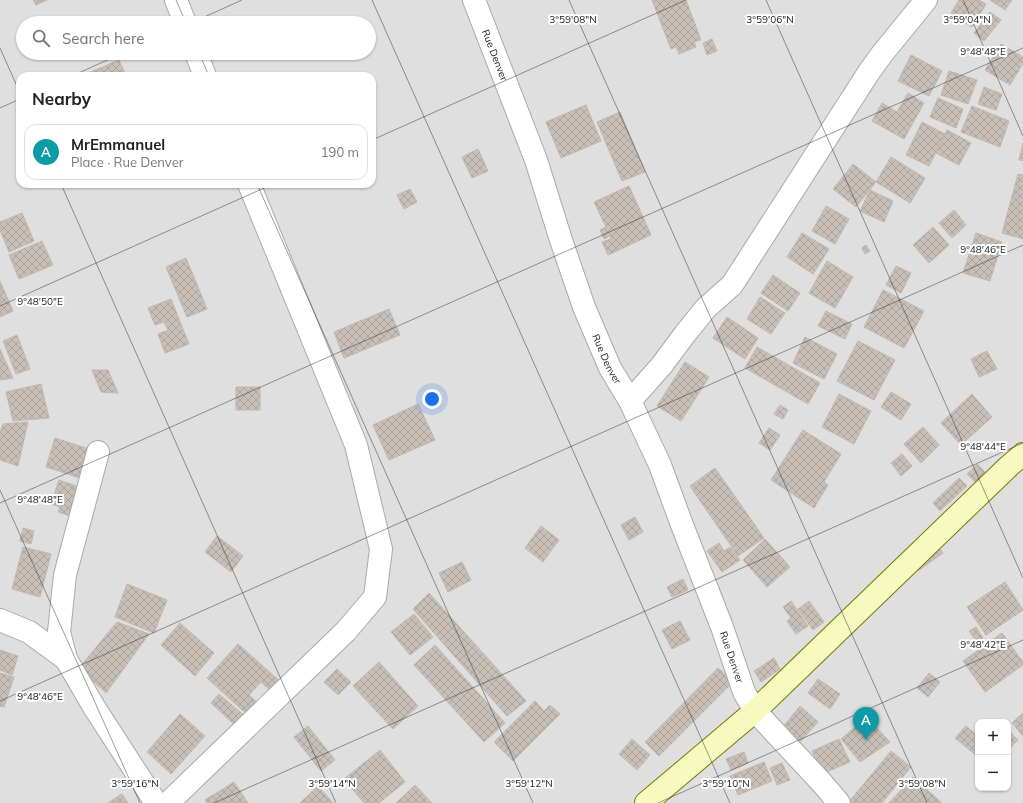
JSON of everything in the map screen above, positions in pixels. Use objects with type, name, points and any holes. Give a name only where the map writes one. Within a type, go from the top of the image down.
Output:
[{"type":"main road","points":[[646,803],[755,711],[1023,454]]},
{"type":"street","points":[[176,0],[182,16]]},
{"type":"street","name":"Rue Denver","points":[[474,0],[536,160],[584,307],[610,368],[630,401],[660,465],[722,627],[744,692],[755,711],[839,803]]},
{"type":"street","points":[[630,401],[662,365],[706,308],[732,285],[869,72],[926,0]]},
{"type":"street","points":[[199,60],[203,72]]},
{"type":"street","points":[[168,803],[346,631],[370,603],[374,597],[381,550],[356,445],[251,188]]},
{"type":"street","points":[[98,452],[65,575],[59,632],[66,659],[94,707],[156,803]]},
{"type":"street","points":[[0,620],[29,632],[66,659]]},
{"type":"shaded area","points":[[0,0],[1023,0],[1023,803],[0,803]]},
{"type":"building","points":[[33,0],[47,0],[36,5]]},
{"type":"building","points":[[652,0],[686,0],[701,40],[694,42],[696,47],[679,54],[676,47],[671,49]]},
{"type":"building","points":[[959,0],[979,0],[986,4],[972,27],[951,13]]},
{"type":"building","points":[[990,0],[1012,0],[1005,10]]},
{"type":"building","points":[[990,12],[1001,20],[984,41],[974,33]]},
{"type":"building","points":[[712,39],[717,51],[707,55],[703,43]]},
{"type":"building","points":[[1001,44],[1023,57],[1023,63],[1010,85],[985,70]]},
{"type":"building","points":[[911,55],[942,71],[929,96],[898,81]]},
{"type":"building","points":[[119,60],[124,72],[90,72]]},
{"type":"building","points":[[949,71],[977,80],[968,104],[941,95]]},
{"type":"building","points":[[984,87],[1002,94],[996,110],[978,104]]},
{"type":"building","points":[[908,93],[924,103],[904,139],[872,121],[882,103],[897,112]]},
{"type":"building","points":[[938,98],[963,109],[956,128],[930,117]]},
{"type":"building","points":[[586,105],[601,141],[561,158],[546,122]]},
{"type":"building","points":[[972,106],[1009,121],[1000,147],[961,132]]},
{"type":"building","points":[[620,112],[645,172],[622,181],[597,122]]},
{"type":"building","points":[[922,122],[945,134],[929,166],[906,155]]},
{"type":"building","points":[[947,130],[971,143],[959,165],[936,153]]},
{"type":"building","points":[[1023,143],[1023,161],[1019,160]]},
{"type":"building","points":[[478,149],[488,171],[472,178],[462,157]]},
{"type":"building","points":[[891,157],[925,178],[910,203],[876,182]]},
{"type":"building","points":[[853,164],[876,182],[856,207],[833,189]]},
{"type":"building","points":[[1018,174],[1023,175],[1023,239],[1002,233]]},
{"type":"building","points":[[629,186],[651,235],[608,255],[602,242],[611,239],[610,236],[604,239],[600,230],[606,227],[594,202]]},
{"type":"building","points":[[410,189],[417,202],[404,209],[397,195]]},
{"type":"building","points":[[870,190],[893,201],[884,222],[860,211]]},
{"type":"building","points":[[826,206],[849,219],[835,244],[812,231]]},
{"type":"building","points":[[954,210],[966,225],[952,238],[939,223]]},
{"type":"building","points":[[22,213],[34,241],[9,252],[0,230],[0,222]]},
{"type":"building","points":[[933,227],[949,245],[929,263],[913,245]]},
{"type":"building","points":[[802,233],[829,249],[813,274],[787,257]]},
{"type":"building","points":[[976,233],[1002,242],[990,281],[963,273]]},
{"type":"building","points":[[42,241],[53,265],[19,279],[9,255]]},
{"type":"building","points":[[866,245],[870,251],[865,254],[862,248]]},
{"type":"building","points":[[186,258],[207,309],[187,317],[166,267]]},
{"type":"building","points":[[827,261],[853,277],[835,308],[809,293]]},
{"type":"building","points":[[896,266],[911,273],[901,293],[886,285]]},
{"type":"building","points":[[773,275],[800,293],[788,311],[761,293]]},
{"type":"building","points":[[0,281],[13,311],[0,317]]},
{"type":"building","points":[[883,290],[924,311],[904,348],[864,327]]},
{"type":"building","points":[[760,297],[785,313],[771,334],[747,319]]},
{"type":"building","points":[[171,299],[189,344],[165,353],[158,334],[168,330],[164,322],[155,325],[148,308]]},
{"type":"building","points":[[389,309],[400,335],[344,358],[334,332]]},
{"type":"building","points":[[826,311],[852,324],[845,339],[818,326]]},
{"type":"building","points":[[727,317],[758,338],[745,359],[713,338]]},
{"type":"building","points":[[17,335],[30,369],[16,374],[3,341]]},
{"type":"building","points":[[805,337],[837,354],[824,379],[793,363]]},
{"type":"building","points":[[858,341],[895,360],[874,400],[837,381]]},
{"type":"building","points":[[757,347],[820,383],[808,404],[745,368]]},
{"type":"building","points":[[0,349],[13,378],[0,380]]},
{"type":"building","points":[[987,351],[997,369],[979,377],[971,359]]},
{"type":"building","points":[[685,362],[709,377],[681,421],[657,406]]},
{"type":"building","points":[[92,370],[108,370],[118,393],[101,392]]},
{"type":"building","points":[[41,384],[49,418],[13,421],[6,392]]},
{"type":"building","points":[[236,387],[260,387],[260,410],[236,410]]},
{"type":"building","points":[[891,392],[911,404],[901,420],[881,407]]},
{"type":"building","points":[[839,394],[871,411],[854,444],[822,427]]},
{"type":"building","points":[[972,394],[992,417],[961,445],[941,423]]},
{"type":"building","points":[[418,404],[435,440],[389,460],[373,425]]},
{"type":"building","points":[[780,405],[788,410],[783,419],[774,414]]},
{"type":"building","points":[[28,422],[18,466],[0,460],[0,432],[3,424]]},
{"type":"building","points":[[923,427],[939,445],[921,463],[904,444]]},
{"type":"building","points":[[769,428],[780,435],[770,450],[759,443]]},
{"type":"building","points":[[803,430],[841,454],[824,482],[828,485],[814,508],[771,480]]},
{"type":"building","points":[[55,438],[92,450],[83,479],[46,467]]},
{"type":"building","points":[[902,454],[912,466],[901,476],[891,463]]},
{"type":"building","points":[[977,464],[985,472],[975,482],[967,474]]},
{"type":"building","points":[[715,468],[764,538],[738,556],[690,486]]},
{"type":"building","points":[[959,478],[967,486],[940,511],[933,503]]},
{"type":"building","points":[[59,480],[79,487],[70,516],[58,512],[60,507],[51,504]]},
{"type":"building","points":[[635,517],[643,532],[629,540],[621,525]]},
{"type":"building","points":[[541,526],[559,540],[543,562],[525,548]]},
{"type":"building","points":[[23,528],[34,531],[31,544],[20,541]]},
{"type":"building","points":[[217,536],[243,556],[231,572],[205,552]]},
{"type":"building","points":[[765,539],[790,567],[767,587],[743,560]]},
{"type":"building","points":[[719,543],[724,551],[730,547],[740,560],[722,572],[707,551]]},
{"type":"building","points":[[937,545],[943,553],[918,571],[912,562]]},
{"type":"building","points":[[23,547],[51,554],[40,597],[12,589]]},
{"type":"building","points":[[462,562],[471,580],[448,592],[439,573]]},
{"type":"building","points":[[683,579],[688,590],[672,597],[667,587]]},
{"type":"building","points":[[1005,582],[1023,610],[986,635],[967,607]]},
{"type":"building","points":[[127,584],[167,600],[154,633],[115,617]]},
{"type":"building","points":[[429,593],[526,701],[507,716],[413,609]]},
{"type":"building","points":[[791,601],[808,626],[796,634],[787,621],[791,618],[783,607]]},
{"type":"building","points":[[809,601],[824,622],[813,630],[798,609]]},
{"type":"building","points":[[414,614],[433,637],[410,655],[391,632]]},
{"type":"building","points":[[680,621],[690,640],[672,649],[662,630]]},
{"type":"building","points":[[117,622],[149,634],[106,693],[79,668]]},
{"type":"building","points":[[180,623],[214,653],[195,676],[161,645]]},
{"type":"building","points":[[976,627],[983,638],[977,642],[969,631]]},
{"type":"building","points":[[1002,633],[1023,662],[1023,665],[985,692],[963,661]]},
{"type":"building","points":[[238,644],[282,683],[273,693],[261,682],[249,695],[261,706],[251,718],[207,678]]},
{"type":"building","points":[[435,645],[505,723],[484,742],[414,665]]},
{"type":"building","points":[[0,650],[18,656],[12,675],[0,670]]},
{"type":"building","points":[[774,658],[780,669],[761,682],[754,671]]},
{"type":"building","points":[[379,662],[418,706],[393,729],[353,686]]},
{"type":"building","points":[[718,668],[733,682],[659,756],[645,742]]},
{"type":"building","points":[[337,669],[351,682],[338,695],[324,682]]},
{"type":"building","points":[[0,673],[14,677],[4,707],[0,706]]},
{"type":"building","points":[[929,673],[940,682],[928,697],[917,688]]},
{"type":"building","points":[[818,679],[840,694],[830,709],[808,693]]},
{"type":"building","points":[[219,694],[247,718],[238,728],[211,703]]},
{"type":"building","points":[[535,701],[544,711],[550,705],[560,714],[513,761],[494,742]]},
{"type":"building","points":[[800,706],[818,722],[799,743],[782,728]]},
{"type":"building","points":[[1023,713],[1023,736],[1012,723]]},
{"type":"building","points":[[180,714],[205,736],[171,774],[147,752]]},
{"type":"building","points":[[867,717],[890,742],[860,762],[841,739]]},
{"type":"building","points":[[308,726],[335,760],[321,771],[294,737]]},
{"type":"building","points":[[966,726],[975,734],[975,754],[955,738]]},
{"type":"building","points":[[1011,733],[1018,740],[1011,747]]},
{"type":"building","points":[[632,739],[650,755],[637,770],[619,754]]},
{"type":"building","points":[[839,739],[850,762],[822,774],[812,751]]},
{"type":"building","points":[[380,750],[405,782],[379,803],[364,803],[344,779]]},
{"type":"building","points":[[891,751],[911,767],[882,803],[848,803]]},
{"type":"building","points":[[744,752],[748,763],[731,770],[726,759]]},
{"type":"building","points":[[764,762],[772,781],[738,795],[730,776]]},
{"type":"building","points":[[782,763],[790,780],[777,785],[770,768]]},
{"type":"building","points":[[913,777],[942,803],[889,803]]},
{"type":"building","points":[[234,782],[248,803],[207,803],[205,800]]},
{"type":"building","points":[[415,785],[432,803],[396,803]]},
{"type":"building","points":[[318,786],[333,803],[300,803]]},
{"type":"building","points":[[122,794],[128,803],[108,803]]},
{"type":"place","name":"MrEmmanuel","points":[[866,740]]}]
